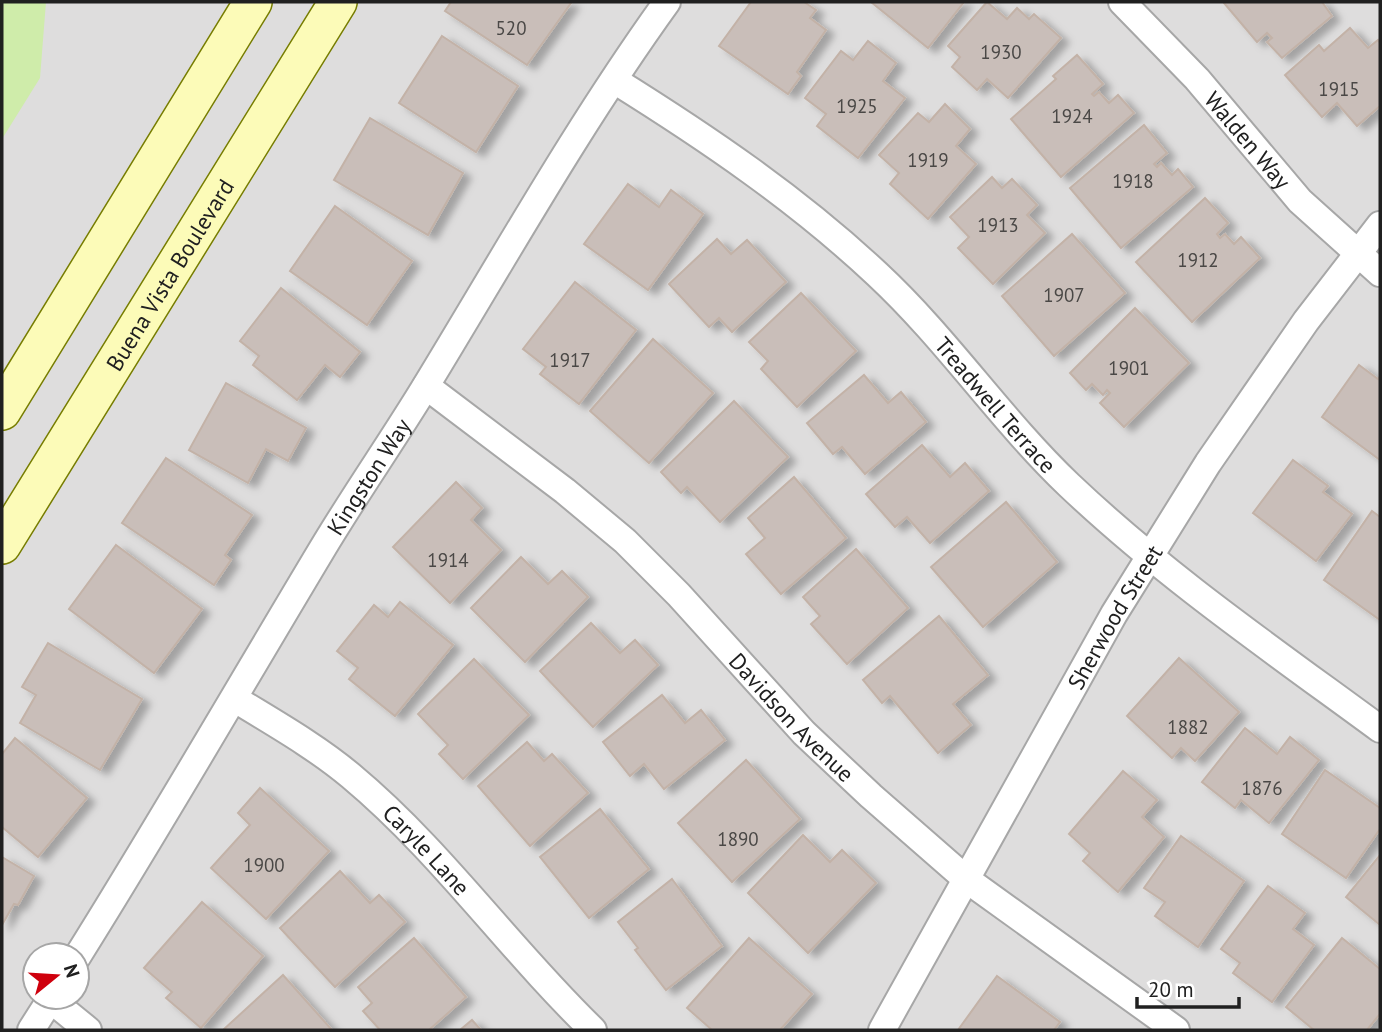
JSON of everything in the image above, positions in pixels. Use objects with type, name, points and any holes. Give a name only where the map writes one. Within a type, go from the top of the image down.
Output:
[{"type":"main road","points":[[2,411],[253,2]]},
{"type":"main road","name":"Buena Vista Boulevard","points":[[2,545],[338,2]]},
{"type":"street","name":"Kingston Way","points":[[87,941],[235,699],[322,549],[426,386],[614,80],[667,2]]},
{"type":"street","name":"Walden Way","points":[[1122,2],[1197,79],[1300,201],[1380,273]]},
{"type":"street","name":"Treadwell Terrace","points":[[614,80],[762,177],[878,274],[930,328],[1020,435],[1070,485],[1217,610],[1380,729]]},
{"type":"street","name":"Sherwood Street","points":[[882,1030],[1114,614],[1150,555],[1253,397],[1306,321],[1380,225]]},
{"type":"street","name":"Davidson Avenue","points":[[426,386],[565,491],[625,541],[679,595],[804,733],[966,879],[1176,1030]]},
{"type":"street","name":"Caryle Lane","points":[[235,699],[292,734],[350,775],[461,884],[520,955],[593,1030]]},
{"type":"street","points":[[31,1030],[43,1011]]},
{"type":"street","points":[[66,1011],[88,1030]]},
{"type":"shaded area","points":[[2,2],[1380,2],[1380,1030],[2,1030]]},
{"type":"green space","points":[[2,2],[46,2],[40,78],[2,139]]},
{"type":"building","points":[[451,2],[571,3],[527,65],[445,11]]},
{"type":"building","points":[[751,2],[804,2],[816,10],[810,18],[826,30],[797,72],[801,76],[788,94],[719,46]]},
{"type":"building","points":[[871,2],[964,2],[928,48]]},
{"type":"building","points":[[987,2],[1007,19],[1017,8],[1029,19],[1034,14],[1061,38],[1008,98],[987,79],[977,90],[952,67],[960,57],[948,46]]},
{"type":"building","points":[[1225,2],[1322,2],[1332,16],[1282,58],[1267,42],[1272,38],[1267,33],[1257,42]]},
{"type":"building","points":[[1350,28],[1368,48],[1378,40],[1380,43],[1380,106],[1357,126],[1337,103],[1322,117],[1285,75],[1319,45],[1324,51]]},
{"type":"building","points":[[442,36],[518,86],[476,152],[399,103]]},
{"type":"building","points":[[868,41],[896,63],[883,81],[905,98],[858,158],[817,126],[826,114],[805,98],[841,51],[853,60]]},
{"type":"building","points":[[1077,55],[1103,84],[1092,94],[1094,96],[1099,92],[1109,103],[1118,95],[1134,113],[1061,177],[1011,119],[1056,79],[1053,76]]},
{"type":"building","points":[[945,104],[970,129],[956,146],[976,164],[928,219],[890,184],[899,173],[879,155],[918,113],[929,122]]},
{"type":"building","points":[[370,118],[463,173],[428,235],[334,180]]},
{"type":"building","points":[[1144,125],[1167,153],[1154,164],[1157,167],[1161,163],[1172,175],[1178,169],[1193,187],[1121,248],[1070,188]]},
{"type":"building","points":[[992,177],[1002,188],[1012,179],[1037,205],[1027,215],[1045,233],[993,284],[958,248],[969,237],[950,217]]},
{"type":"building","points":[[628,184],[659,207],[671,190],[703,214],[648,290],[584,244]]},
{"type":"building","points":[[1205,198],[1228,223],[1217,234],[1220,238],[1225,234],[1234,244],[1241,237],[1260,258],[1192,322],[1136,262]]},
{"type":"building","points":[[335,206],[412,261],[367,325],[290,271]]},
{"type":"building","points":[[1072,234],[1125,293],[1054,356],[1002,296]]},
{"type":"building","points":[[717,239],[731,254],[747,240],[786,282],[732,332],[719,318],[709,327],[669,284]]},
{"type":"building","points":[[575,282],[636,330],[579,404],[540,374],[546,367],[523,349]]},
{"type":"building","points":[[281,288],[360,352],[340,377],[325,365],[297,400],[253,365],[259,356],[240,341]]},
{"type":"building","points":[[801,293],[856,351],[797,407],[761,369],[768,361],[749,342]]},
{"type":"building","points":[[1135,308],[1189,363],[1124,427],[1100,403],[1110,393],[1107,390],[1103,395],[1092,384],[1086,390],[1070,373]]},
{"type":"building","points":[[653,339],[713,393],[649,463],[590,411]]},
{"type":"building","points":[[1359,365],[1378,379],[1380,376],[1380,460],[1322,417]]},
{"type":"building","points":[[864,375],[888,403],[901,392],[926,422],[865,474],[842,447],[833,454],[807,423]]},
{"type":"building","points":[[226,383],[306,428],[288,461],[266,449],[248,483],[189,450]]},
{"type":"building","points":[[734,401],[788,457],[720,522],[687,487],[681,493],[661,472]]},
{"type":"building","points":[[922,445],[950,477],[965,463],[989,491],[930,543],[907,517],[895,527],[866,494]]},
{"type":"building","points":[[166,458],[252,515],[225,555],[231,560],[214,585],[122,523]]},
{"type":"building","points":[[1293,460],[1328,486],[1323,492],[1352,514],[1316,561],[1253,513]]},
{"type":"building","points":[[794,477],[846,538],[781,594],[746,554],[765,538],[748,518]]},
{"type":"building","points":[[456,482],[482,508],[471,520],[501,550],[450,603],[393,547]]},
{"type":"building","points":[[1006,502],[1057,562],[983,627],[931,567]]},
{"type":"building","points":[[1372,511],[1380,517],[1380,620],[1324,580]]},
{"type":"building","points":[[116,545],[202,609],[154,673],[69,609]]},
{"type":"building","points":[[856,549],[908,608],[847,664],[811,624],[820,616],[803,597]]},
{"type":"building","points":[[521,557],[548,584],[562,571],[588,597],[525,662],[471,608]]},
{"type":"building","points":[[400,602],[453,645],[395,716],[349,679],[358,668],[337,651],[374,605],[388,617]]},
{"type":"building","points":[[939,616],[988,675],[953,704],[971,725],[938,753],[890,696],[882,703],[863,680]]},
{"type":"building","points":[[591,623],[620,653],[635,640],[658,665],[593,727],[540,671]]},
{"type":"building","points":[[48,643],[142,699],[100,770],[20,723],[36,695],[22,687]]},
{"type":"building","points":[[1179,658],[1239,712],[1195,761],[1181,748],[1172,758],[1127,716]]},
{"type":"building","points":[[474,659],[529,715],[463,779],[439,754],[448,745],[418,714]]},
{"type":"building","points":[[662,695],[685,723],[701,710],[725,740],[664,789],[644,764],[630,776],[603,742]]},
{"type":"building","points":[[1245,728],[1277,754],[1290,737],[1319,760],[1269,823],[1241,800],[1235,808],[1202,782]]},
{"type":"building","points":[[15,738],[87,798],[38,857],[2,827],[2,754]]},
{"type":"building","points":[[527,742],[544,761],[552,754],[588,793],[530,846],[478,786]]},
{"type":"building","points":[[746,760],[800,819],[732,882],[678,823]]},
{"type":"building","points":[[1325,770],[1380,808],[1380,829],[1346,878],[1282,834]]},
{"type":"building","points":[[1123,771],[1157,800],[1142,817],[1164,837],[1118,892],[1083,861],[1090,853],[1069,834]]},
{"type":"building","points":[[260,788],[329,851],[266,919],[211,868],[250,825],[238,813]]},
{"type":"building","points":[[600,809],[649,869],[589,918],[540,857]]},
{"type":"building","points":[[803,835],[830,862],[842,850],[876,883],[808,953],[748,893]]},
{"type":"building","points":[[1181,836],[1244,881],[1198,947],[1155,916],[1165,902],[1144,888]]},
{"type":"building","points":[[1380,855],[1380,925],[1346,897]]},
{"type":"building","points":[[2,857],[34,876],[18,905],[14,904],[2,925]]},
{"type":"building","points":[[340,871],[370,903],[379,895],[405,922],[335,987],[280,928]]},
{"type":"building","points":[[672,879],[722,946],[666,990],[635,950],[638,948],[618,922]]},
{"type":"building","points":[[1268,886],[1305,913],[1293,929],[1314,945],[1272,1002],[1233,973],[1240,963],[1221,949]]},
{"type":"building","points":[[202,902],[263,956],[201,1028],[166,998],[172,992],[144,968]]},
{"type":"building","points":[[414,938],[466,997],[429,1030],[380,1030],[363,1011],[372,1003],[358,987]]},
{"type":"building","points":[[749,938],[812,994],[780,1030],[712,1030],[687,1008]]},
{"type":"building","points":[[1342,938],[1380,969],[1380,1014],[1367,1030],[1314,1030],[1286,1007]]},
{"type":"building","points":[[283,975],[332,1030],[223,1030]]},
{"type":"building","points":[[997,976],[1060,1022],[1054,1030],[958,1030]]},
{"type":"building","points":[[472,1020],[481,1030],[460,1030]]}]
